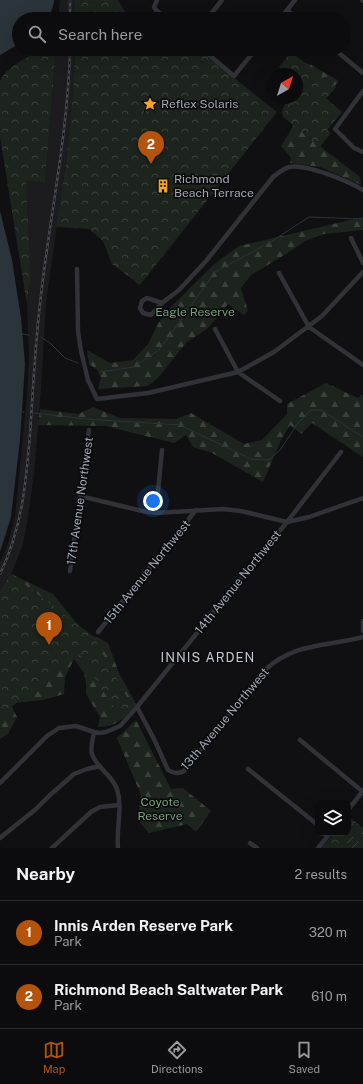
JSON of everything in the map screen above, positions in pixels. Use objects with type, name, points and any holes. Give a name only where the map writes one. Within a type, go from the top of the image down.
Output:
[{"type":"street","points":[[157,0],[154,7],[158,12]]},
{"type":"street","points":[[213,12],[222,0]]},
{"type":"street","points":[[287,10],[295,0]]},
{"type":"street","points":[[210,56],[234,76],[250,56]]},
{"type":"street","points":[[342,56],[363,73]]},
{"type":"street","points":[[363,91],[335,129],[354,148],[363,152]]},
{"type":"street","points":[[162,303],[147,298],[141,303],[140,308],[143,313],[151,315],[162,303],[180,290],[206,261],[273,177],[287,167],[304,167],[312,169],[363,190]]},
{"type":"street","points":[[351,238],[363,263]]},
{"type":"street","points":[[77,269],[78,331],[81,351],[88,380],[97,399],[148,393],[238,372],[274,352],[309,327],[337,302],[363,272]]},
{"type":"street","points":[[279,273],[309,327],[363,365]]},
{"type":"street","points":[[216,329],[238,372],[280,401]]},
{"type":"street","name":"17th Avenue Northwest","points":[[70,571],[89,430]]},
{"type":"street","points":[[156,513],[162,450]]},
{"type":"street","name":"14th Avenue Northwest","points":[[94,732],[100,733],[114,730],[120,726],[137,707],[287,522],[341,452]]},
{"type":"street","points":[[80,496],[156,513],[223,509],[240,511],[287,522],[309,517],[363,498]]},
{"type":"street","name":"15th Avenue Northwest","points":[[98,632],[196,510]]},
{"type":"street","points":[[363,621],[363,632]]},
{"type":"street","name":"13th Avenue Northwest","points":[[137,707],[168,770],[176,774],[184,771],[273,663],[282,657],[299,650],[363,637]]},
{"type":"street","points":[[0,783],[47,736],[59,728],[76,726],[94,732],[92,754],[113,781],[117,791],[119,805],[118,848]]},
{"type":"street","points":[[300,740],[363,791],[351,806]]},
{"type":"street","points":[[0,838],[36,809],[58,787],[74,774],[100,766]]},
{"type":"street","points":[[248,769],[315,823]]},
{"type":"street","points":[[52,848],[91,812],[100,807],[119,805]]},
{"type":"street","points":[[318,848],[327,836]]},
{"type":"street","points":[[250,843],[257,848]]},
{"type":"shaded area","points":[[0,0],[54,0],[51,12],[12,12],[12,48],[0,55]]},
{"type":"shaded area","points":[[60,0],[75,0],[75,12],[59,12]]},
{"type":"shaded area","points":[[55,56],[75,56],[71,124],[46,303],[34,474],[23,544],[13,570],[0,593],[0,562],[8,544],[15,516],[27,396],[29,356],[27,304],[31,275],[26,181],[45,183]]},
{"type":"shaded area","points":[[0,211],[12,260],[21,318],[25,364],[20,440],[11,517],[0,552]]},
{"type":"green space","points":[[75,0],[118,0],[125,12],[75,12]]},
{"type":"green space","points":[[29,56],[55,56],[45,183],[26,181],[31,275],[27,304],[0,137],[0,81],[3,75],[13,66]]},
{"type":"green space","points":[[75,56],[207,56],[277,112],[140,285],[112,264],[103,241],[89,229],[56,227],[69,138]]},
{"type":"green space","points":[[288,56],[296,56],[336,87],[326,99],[342,112],[327,130],[331,133],[320,147],[282,116],[291,104],[303,104],[303,68],[279,67]]},
{"type":"green space","points":[[300,61],[311,65],[339,81],[325,97],[338,109],[317,144],[360,177],[361,185],[320,167],[290,163],[291,158],[281,146],[295,123],[281,113],[285,104],[303,104],[303,68],[298,68]]},
{"type":"green space","name":"Eagle Reserve","points":[[363,217],[363,230],[324,234],[305,241],[251,275],[241,288],[248,311],[244,315],[228,304],[208,328],[186,343],[158,378],[148,386],[98,389],[101,378],[97,370],[89,364],[87,350],[110,363],[133,360],[148,344],[159,322],[171,307],[213,265],[239,246]]},
{"type":"green space","points":[[326,383],[358,398],[363,394],[363,457],[312,423],[301,434],[290,425],[281,440],[263,482],[212,453],[193,447],[186,435],[174,443],[105,426],[38,425],[40,409],[78,414],[93,407],[120,418],[176,419],[191,413],[244,444],[262,440],[287,414],[287,404]]},
{"type":"green space","points":[[11,574],[53,594],[86,635],[97,637],[108,643],[119,673],[136,704],[120,721],[105,727],[98,727],[100,717],[86,694],[84,673],[74,659],[65,677],[64,694],[43,700],[14,703],[12,707],[17,717],[8,734],[0,739],[0,593]]},
{"type":"green space","points":[[11,574],[93,636],[133,708],[122,720],[79,654],[0,716],[0,592]]},
{"type":"green space","name":"Coyote Reserve","points":[[136,720],[171,789],[183,788],[211,811],[196,832],[187,824],[149,833],[138,820],[141,795],[117,738]]},
{"type":"green space","points":[[351,818],[363,828],[363,848],[321,848],[331,836],[351,836]]},
{"type":"green space","points":[[351,835],[358,840],[357,845],[362,848],[353,848],[344,841],[348,836]]},
{"type":"waterway","points":[[100,372],[134,367],[160,349],[215,272],[269,243],[309,217],[363,219]]},
{"type":"waterway","points":[[22,334],[29,335]]},
{"type":"waterway","points":[[41,337],[51,344],[65,358],[78,363]]},
{"type":"waterway","points":[[34,413],[86,419],[180,425],[251,459],[269,460],[280,450],[298,423],[311,410],[321,410],[363,437]]},
{"type":"railway","points":[[70,0],[70,12]]},
{"type":"railway","points":[[0,574],[18,523],[25,488],[38,320],[66,113],[70,56]]},
{"type":"place","name":"Reflex Solaris","points":[[150,104]]},
{"type":"place","name":"Richmond Beach Saltwater Park","points":[[151,164]]},
{"type":"place","name":"Richmond Beach Terrace","points":[[163,186]]},
{"type":"place","name":"Innis Arden Reserve Park","points":[[49,645]]},
{"type":"district","name":"INNIS ARDEN","points":[[208,657]]}]
